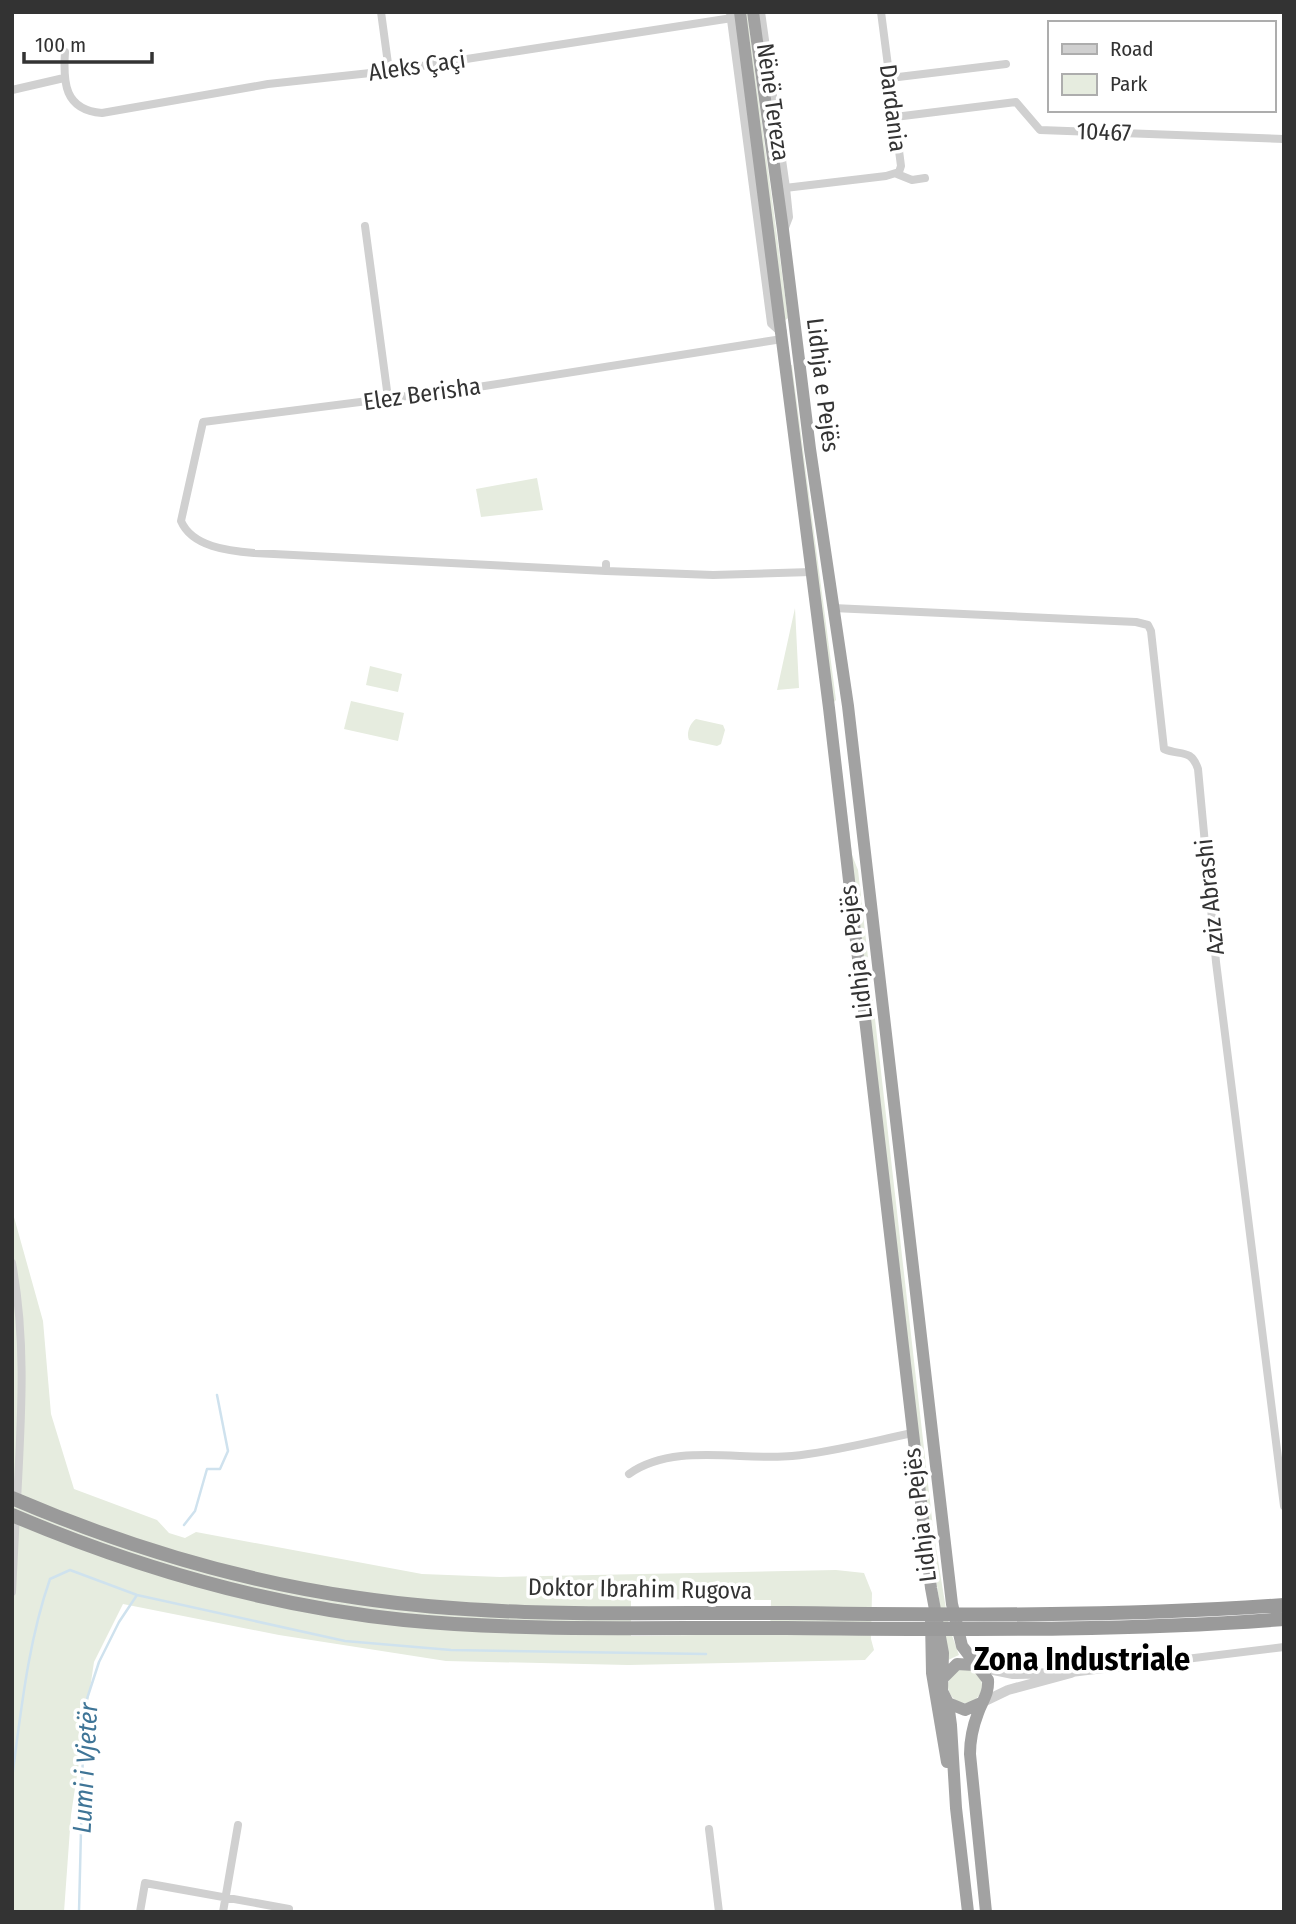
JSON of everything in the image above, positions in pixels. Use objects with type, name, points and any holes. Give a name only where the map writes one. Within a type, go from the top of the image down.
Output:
[{"type":"highway","name":"Nënë Tereza","points":[[753,12],[765,75],[778,193]]},
{"type":"highway","name":"Nënë Tereza","points":[[734,14],[778,193]]},
{"type":"highway","name":"Lidhja e Pejës","points":[[778,193],[801,383],[856,771],[952,1604],[958,1635],[977,1666],[985,1673],[989,1688],[972,1733],[970,1754],[986,1912]]},
{"type":"highway","name":"Lidhja e Pejës","points":[[778,193],[782,335],[864,998],[931,1588],[941,1638],[944,1677],[942,1690],[948,1703],[968,1912]]},
{"type":"highway","name":"Doktor Ibrahim Rugova","points":[[12,1498],[90,1530],[159,1554],[252,1578],[360,1598],[461,1608],[1113,1627],[1284,1619]]},
{"type":"highway","name":"Doktor Ibrahim Rugova","points":[[12,1515],[121,1557],[203,1582],[249,1594],[405,1620],[498,1625],[862,1621],[1284,1605]]},
{"type":"highway","points":[[931,1588],[933,1683],[956,1808]]},
{"type":"highway","points":[[944,1677],[957,1664],[977,1666]]},
{"type":"highway","points":[[948,1703],[965,1710],[982,1703]]},
{"type":"street","points":[[381,12],[389,71]]},
{"type":"street","name":"Nënë Tereza","points":[[760,12],[765,75]]},
{"type":"street","name":"Dardania","points":[[778,193],[897,174],[901,170],[881,12]]},
{"type":"street","name":"Aleks Çaçi","points":[[64,78],[66,91],[79,106],[89,112],[102,113],[268,84],[389,71],[734,14]]},
{"type":"street","name":"Nënë Tereza","points":[[734,14],[754,181]]},
{"type":"street","points":[[12,90],[64,78],[65,52]]},
{"type":"street","points":[[890,78],[1006,64]]},
{"type":"street","name":"10467","points":[[895,117],[1016,102],[1040,130],[1284,139]]},
{"type":"street","points":[[897,174],[912,180],[925,178]]},
{"type":"street","name":"Lidhja e Pejës","points":[[754,181],[772,323],[782,335]]},
{"type":"street","points":[[365,226],[388,398]]},
{"type":"street","name":"Elez Berisha","points":[[782,335],[478,387],[203,422],[181,521],[188,532],[214,547],[254,553],[713,575],[811,572]]},
{"type":"street","name":"Aziz Abrashi","points":[[833,608],[1136,622],[1148,625],[1151,631],[1164,748],[1193,757],[1198,769],[1216,962],[1284,1506]]},
{"type":"street","points":[[12,1263],[19,1305],[22,1372],[12,1592]]},
{"type":"street","points":[[629,1474],[646,1465],[686,1457],[788,1457],[913,1433]]},
{"type":"street","points":[[977,1666],[1013,1674],[1072,1673],[1284,1647]]},
{"type":"street","points":[[982,1703],[1008,1690],[1072,1673]]},
{"type":"street","points":[[223,1912],[237,1825]]},
{"type":"street","points":[[709,1829],[719,1912]]},
{"type":"street","points":[[140,1912],[145,1883],[289,1909]]},
{"type":"green space","points":[[743,12],[747,12],[788,318],[784,321]]},
{"type":"green space","points":[[789,365],[792,365],[836,700],[832,704]]},
{"type":"green space","points":[[537,478],[543,510],[481,517],[476,489]]},
{"type":"green space","points":[[795,608],[799,688],[777,690]]},
{"type":"green space","points":[[370,666],[402,674],[398,692],[366,685]]},
{"type":"green space","points":[[351,701],[404,713],[398,741],[344,729]]},
{"type":"green space","points":[[696,719],[723,725],[725,730],[721,744],[717,746],[689,740],[689,728]]},
{"type":"green space","points":[[838,739],[852,855],[858,870],[934,1536],[949,1627],[959,1655],[948,1660],[932,1552]]},
{"type":"green space","points":[[12,1210],[43,1321],[51,1414],[74,1489],[157,1520],[169,1533],[185,1538],[196,1532],[422,1574],[500,1577],[836,1570],[864,1573],[872,1593],[871,1639],[874,1650],[865,1660],[628,1665],[446,1661],[279,1635],[123,1604],[94,1662],[71,1815],[64,1912],[12,1912]],"holes":[[[631,1599],[771,1600],[770,1634],[631,1636]]]},
{"type":"green space","points":[[965,1669],[977,1674],[982,1686],[977,1698],[965,1703],[953,1698],[948,1686],[953,1674]]},
{"type":"waterway","name":"Lumi i Vjetër","points":[[184,1525],[195,1511],[207,1469],[220,1469],[228,1451],[217,1395]]},
{"type":"waterway","points":[[12,1778],[26,1677],[42,1603],[50,1579],[70,1570],[137,1595],[345,1641],[451,1650],[706,1654]]},
{"type":"waterway","name":"Lumi i Vjetër","points":[[79,1912],[84,1708],[99,1662],[119,1622],[137,1595]]},
{"type":"district","name":"Zona Industriale","points":[[1082,1659]]}]
